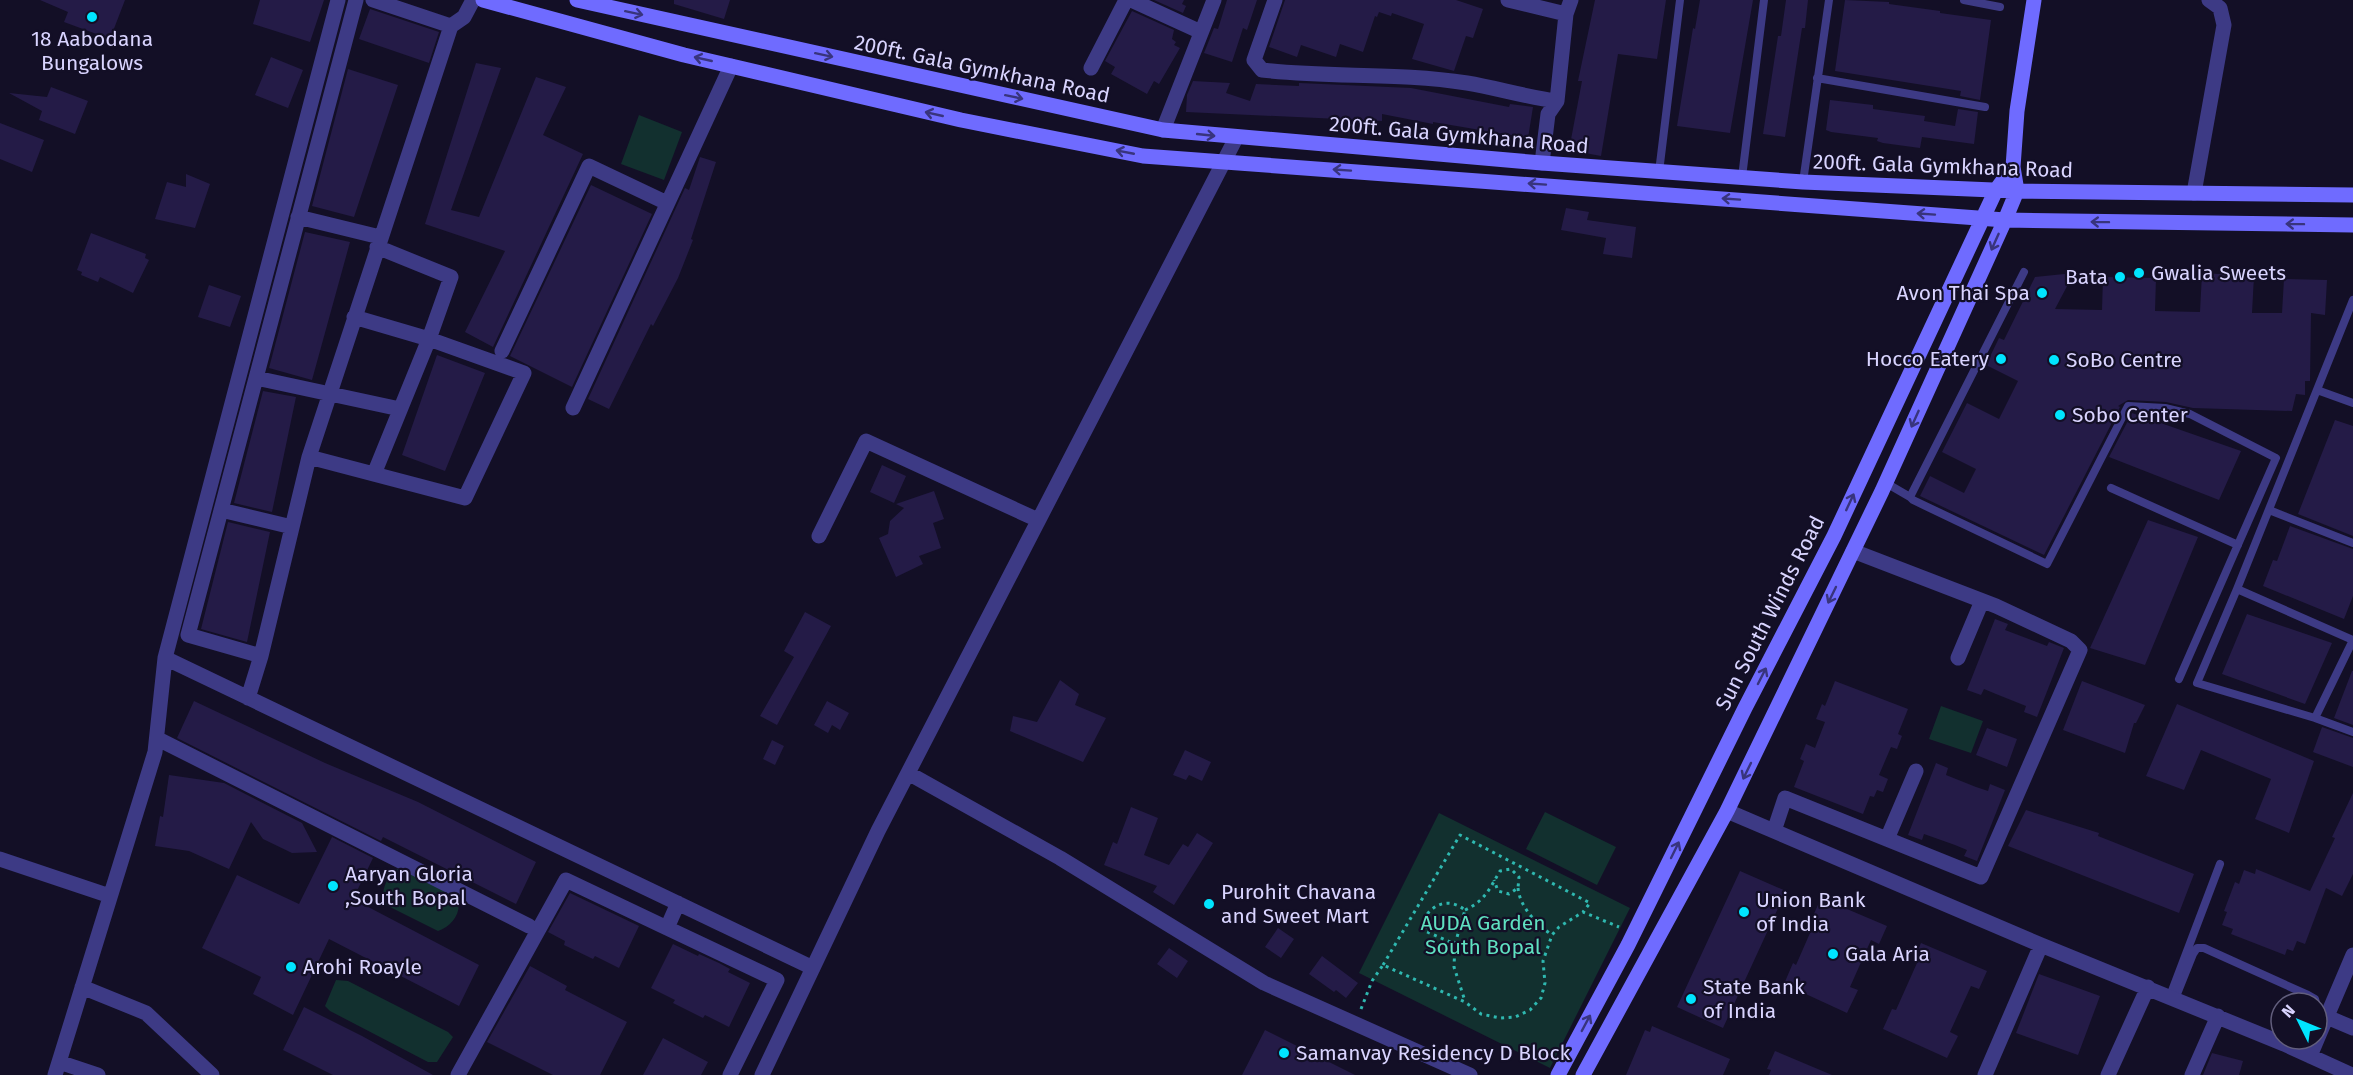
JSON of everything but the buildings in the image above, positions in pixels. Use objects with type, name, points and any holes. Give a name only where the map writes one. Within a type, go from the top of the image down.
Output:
[{"type":"street","points":[[98,1075],[57,1069],[158,739],[165,658],[338,0]]},
{"type":"street","points":[[261,656],[188,636],[356,0]]},
{"type":"street","points":[[373,0],[451,26]]},
{"type":"street","points":[[248,698],[261,656],[309,457],[328,395],[451,26],[464,17],[473,0]]},
{"type":"street","points":[[483,0],[731,66],[961,120],[1143,156],[2005,220],[2353,225]]},
{"type":"street","points":[[1091,68],[1126,0]]},
{"type":"street","points":[[1131,0],[1201,32]]},
{"type":"street","points":[[1163,130],[1214,0]]},
{"type":"street","points":[[1275,0],[1254,60],[1262,70],[1293,74],[1467,83],[1526,97],[1557,101]]},
{"type":"street","points":[[1508,0],[1569,7],[1557,101],[1548,114],[1542,163]]},
{"type":"street","points":[[1583,1075],[1727,811],[1886,483],[2005,220],[2017,191],[2013,167],[2018,111],[2034,0]]},
{"type":"street","points":[[2194,193],[2224,25],[2220,8],[2209,0]]},
{"type":"street","name":"200ft. Gala Gymkhana Road","points":[[585,1],[1163,130],[1542,163],[1803,182],[2017,191],[2353,195]]},
{"type":"street","points":[[573,408],[731,66]]},
{"type":"street","points":[[762,1075],[908,773],[1236,138]]},
{"type":"street","points":[[502,351],[589,166],[667,203]]},
{"type":"street","name":"Sun South Winds Road","points":[[1558,1075],[1628,945],[1745,708],[1834,536],[1996,190],[2013,167]]},
{"type":"street","points":[[298,217],[379,242],[451,277],[429,339],[374,474]]},
{"type":"street","points":[[309,457],[465,498],[524,373],[429,339],[354,317]]},
{"type":"street","points":[[256,378],[400,409]]},
{"type":"street","points":[[819,536],[866,441],[1038,520]]},
{"type":"street","points":[[221,510],[292,528]]},
{"type":"street","points":[[1774,831],[1785,798],[1981,877],[2080,650],[2071,641],[1982,601],[1853,551]]},
{"type":"street","points":[[1958,658],[1982,601]]},
{"type":"street","points":[[165,658],[813,968]]},
{"type":"street","points":[[158,739],[529,926]]},
{"type":"street","points":[[1887,839],[1916,771]]},
{"type":"street","points":[[908,773],[1060,858],[1264,983],[1470,1075]]},
{"type":"street","points":[[1727,811],[2041,945],[2218,1016],[2269,1034]]},
{"type":"street","points":[[0,859],[110,896]]},
{"type":"street","points":[[458,1075],[566,880],[777,980],[730,1075]]},
{"type":"street","points":[[666,928],[678,903]]},
{"type":"street","points":[[1985,1075],[2041,945]]},
{"type":"street","points":[[2329,1012],[2353,955]]},
{"type":"street","points":[[82,987],[146,1013],[212,1075]]},
{"type":"street","points":[[2108,1075],[2148,987]]},
{"type":"street","points":[[2192,1075],[2218,1016]]},
{"type":"street","points":[[2329,1018],[2353,1028]]},
{"type":"street","points":[[2305,1051],[2310,1056],[2352,1075]]},
{"type":"street","points":[[2310,1056],[2312,1051]]},
{"type":"lane","points":[[1659,172],[1680,0]]},
{"type":"lane","points":[[1742,177],[1764,0]]},
{"type":"lane","points":[[1803,182],[1829,0]]},
{"type":"lane","points":[[1964,0],[2000,7]]},
{"type":"lane","points":[[1817,78],[1985,108]]},
{"type":"lane","points":[[1911,496],[2024,272]]},
{"type":"lane","points":[[2353,300],[2197,683],[2315,718],[2353,732]]},
{"type":"lane","points":[[2317,390],[2353,403]]},
{"type":"lane","points":[[1886,483],[1911,496],[1913,500],[2047,564],[2128,406],[2165,408],[2190,414],[2276,458],[2179,679]]},
{"type":"lane","points":[[2111,489],[2238,545]]},
{"type":"lane","points":[[2269,510],[2353,543]]},
{"type":"lane","points":[[2237,589],[2353,640],[2315,718]]},
{"type":"lane","points":[[2173,998],[2220,864]]},
{"type":"lane","points":[[2173,998],[2197,948],[2204,948],[2301,991]]},
{"type":"path","points":[[1355,1023],[1372,981],[1460,835],[1590,903],[1583,912],[1559,927],[1552,935],[1543,961],[1544,990],[1537,1005],[1508,1018],[1490,1017],[1472,1009],[1465,1002],[1454,967],[1455,944],[1465,910],[1487,894],[1500,871],[1511,869],[1519,877],[1518,888],[1523,904],[1530,915],[1552,935]]},
{"type":"path","points":[[1494,880],[1498,891],[1509,894],[1518,888]]},
{"type":"path","points":[[1455,944],[1425,931],[1428,913],[1433,908],[1447,903],[1454,903],[1465,910]]},
{"type":"path","points":[[1583,912],[1621,928]]},
{"type":"path","points":[[1383,965],[1465,1002]]},
{"type":"green space","points":[[639,115],[682,132],[664,180],[621,164]]},
{"type":"green space","points":[[1941,706],[1983,721],[1971,753],[1929,739]]},
{"type":"green space","points":[[1545,812],[1616,847],[1597,885],[1526,849]]},
{"type":"green space","name":"AUDA Garden South Bopal","points":[[1439,813],[1630,908],[1550,1068],[1359,973]]},
{"type":"green space","points":[[401,867],[456,895],[458,912],[456,917],[443,929],[438,931],[382,903],[386,882],[392,873]]},
{"type":"green space","points":[[336,980],[348,981],[448,1032],[453,1037],[437,1062],[428,1062],[330,1011],[325,1006]]},
{"type":"place","name":"18 Aabodana Bungalows","points":[[92,17]]},
{"type":"place","name":"Gwalia Sweets","points":[[2139,273]]},
{"type":"place","name":"Bata","points":[[2120,277]]},
{"type":"place","name":"Avon Thai Spa","points":[[2042,293]]},
{"type":"place","name":"Hocco Eatery","points":[[2001,359]]},
{"type":"place","name":"SoBo Centre","points":[[2054,360]]},
{"type":"place","name":"Sobo Center","points":[[2060,415]]},
{"type":"place","name":"Aaryan Gloria ,South Bopal","points":[[333,886]]},
{"type":"place","name":"Purohit Chavana and Sweet Mart","points":[[1209,904]]},
{"type":"place","name":"Union Bank of India","points":[[1744,912]]},
{"type":"place","name":"Gala Aria","points":[[1833,954]]},
{"type":"place","name":"Arohi Roayle","points":[[291,967]]},
{"type":"place","name":"State Bank of India","points":[[1691,999]]},
{"type":"place","name":"Samanvay Residency D Block","points":[[1284,1053]]}]
